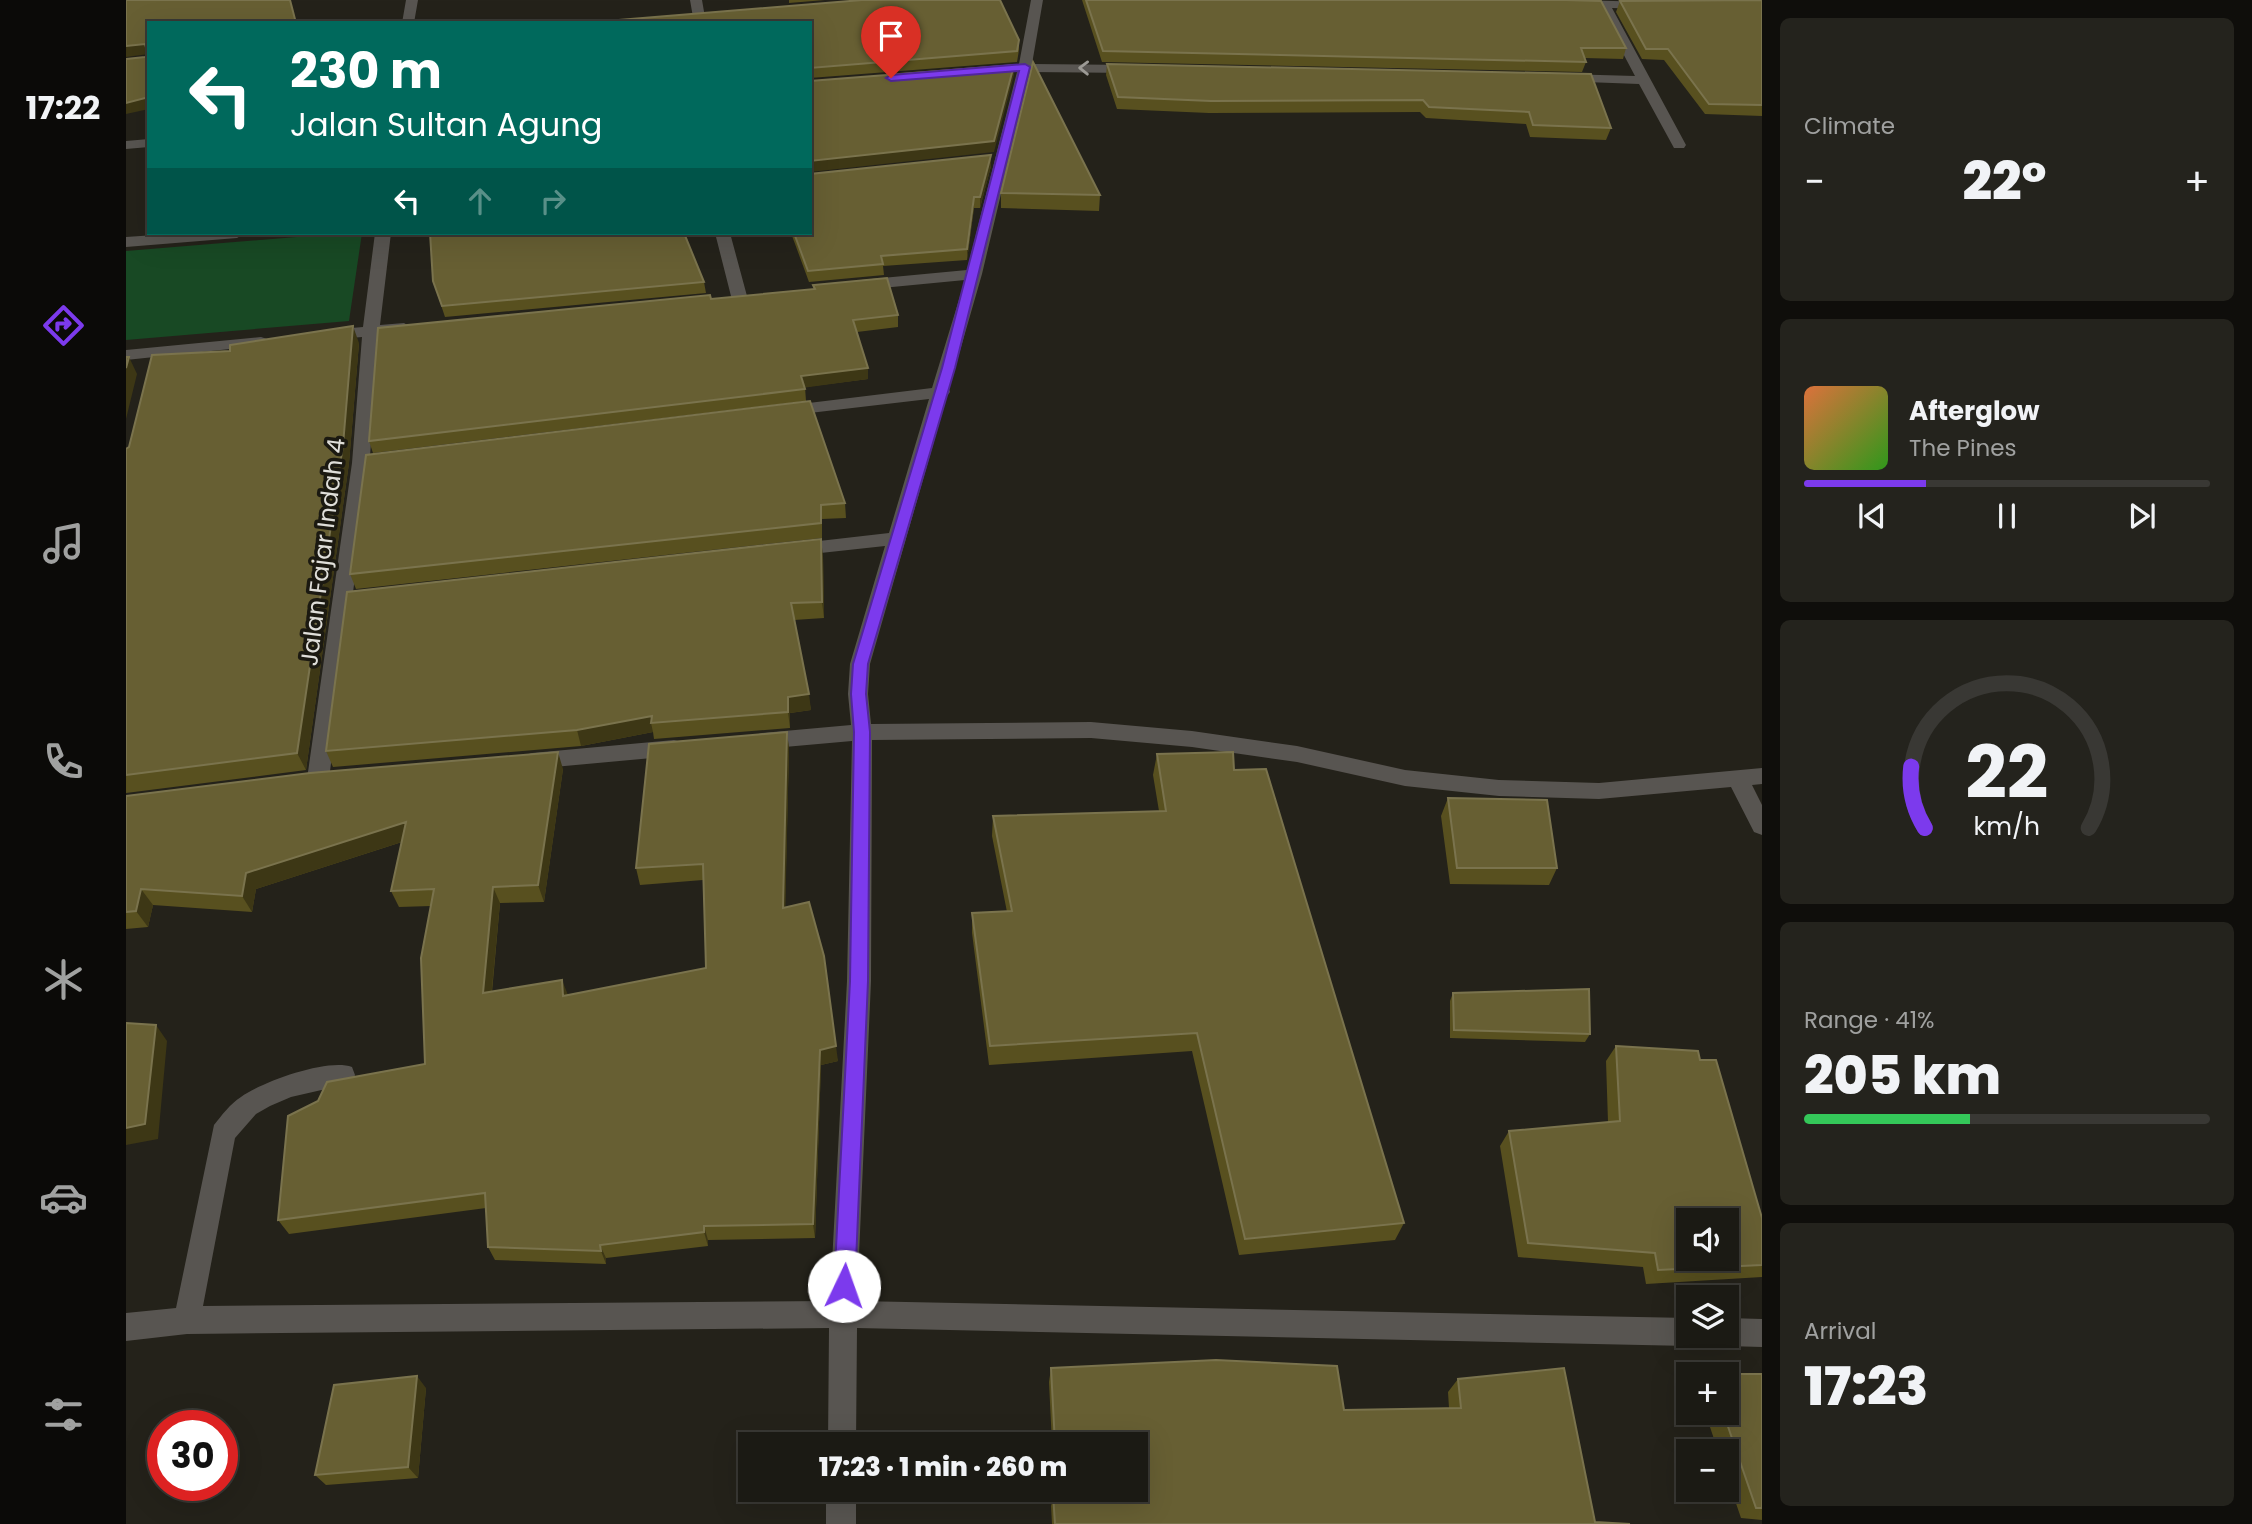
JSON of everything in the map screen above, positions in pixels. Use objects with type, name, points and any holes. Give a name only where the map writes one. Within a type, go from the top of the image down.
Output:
[{"type":"street","points":[[408,21],[412,0]]},
{"type":"street","points":[[696,0],[699,18]]},
{"type":"street","points":[[842,1432],[843,1314],[859,981],[862,732],[858,694],[860,664],[895,539],[942,392],[974,274],[995,159],[1025,67],[1037,0]]},
{"type":"street","points":[[1562,4],[1602,2],[1657,5]]},
{"type":"street","points":[[1602,2],[1679,145]]},
{"type":"street","points":[[998,69],[1025,67],[1148,70]]},
{"type":"street","points":[[1546,78],[1642,80]]},
{"type":"street","points":[[126,145],[147,143]]},
{"type":"street","points":[[126,242],[212,235]]},
{"type":"street","name":"Jalan Fajar Indah 4","points":[[345,777],[311,780],[361,463],[371,331],[383,235]]},
{"type":"street","points":[[723,235],[739,296]]},
{"type":"street","points":[[850,286],[974,274]]},
{"type":"street","points":[[317,336],[426,326]]},
{"type":"street","points":[[126,355],[153,359],[276,340]]},
{"type":"street","points":[[762,414],[942,392]]},
{"type":"street","points":[[361,463],[416,456]]},
{"type":"street","points":[[771,553],[895,539]]},
{"type":"street","points":[[341,600],[368,597]]},
{"type":"street","points":[[740,743],[862,732],[1091,730],[1192,739],[1297,754],[1405,778],[1499,788],[1600,791],[1762,776]]},
{"type":"street","points":[[509,763],[699,746]]},
{"type":"street","points":[[1738,779],[1762,826]]},
{"type":"street","points":[[187,1320],[223,1133],[236,1113],[257,1100],[281,1089],[343,1075]]},
{"type":"street","points":[[126,1327],[187,1320],[843,1314],[1676,1332]]},
{"type":"street","points":[[1739,1332],[1762,1333]]},
{"type":"street","points":[[841,1502],[841,1524]]},
{"type":"green space","points":[[321,235],[362,235],[349,321],[126,340],[126,251]]},
{"type":"building","points":[[126,0],[290,0],[295,21],[147,21],[147,51],[145,44],[126,46]]},
{"type":"building","points":[[862,0],[1000,0],[1019,40],[1017,51],[812,68],[812,21],[606,21]]},
{"type":"building","points":[[1086,0],[1601,1],[1626,48],[1581,48],[1586,62],[1103,51]]},
{"type":"building","points":[[1762,0],[1762,105],[1709,104],[1668,49],[1646,49],[1620,1]]},
{"type":"building","points":[[147,56],[147,98],[126,103],[126,59]]},
{"type":"building","points":[[1033,62],[1100,195],[1001,193]]},
{"type":"building","points":[[1107,64],[1591,74],[1611,128],[1533,125],[1529,112],[1429,107],[1423,100],[1211,101],[1118,97]]},
{"type":"building","points":[[1014,65],[994,141],[812,161],[812,81]]},
{"type":"building","points":[[991,155],[980,197],[974,197],[967,249],[881,256],[883,264],[808,271],[795,235],[812,235],[812,174]]},
{"type":"building","points":[[430,235],[685,235],[704,282],[442,306],[433,281]]},
{"type":"building","points":[[887,278],[898,315],[853,320],[868,368],[801,376],[805,389],[369,441],[378,328],[710,295],[711,299],[815,289],[813,285]]},
{"type":"building","points":[[353,326],[343,445],[297,753],[126,775],[126,449],[129,447],[152,355],[230,351],[230,345]]},
{"type":"building","points":[[810,401],[845,503],[821,505],[821,523],[350,574],[366,455]]},
{"type":"building","points":[[821,539],[822,602],[791,603],[809,694],[788,697],[788,712],[651,723],[652,716],[577,730],[326,751],[347,592]]},
{"type":"building","points":[[787,732],[783,908],[809,902],[824,956],[836,1046],[820,1050],[813,1224],[704,1226],[704,1232],[600,1245],[601,1251],[488,1247],[485,1193],[278,1220],[288,1116],[318,1101],[327,1082],[425,1064],[421,958],[434,889],[391,891],[406,822],[246,873],[242,896],[141,889],[136,911],[126,912],[126,796],[310,773],[558,752],[538,885],[493,887],[483,993],[562,980],[563,996],[706,968],[703,864],[636,868],[649,744]]},
{"type":"building","points":[[1233,752],[1234,770],[1266,769],[1404,1223],[1245,1239],[1197,1033],[990,1046],[972,913],[1012,911],[993,816],[1166,811],[1157,754]]},
{"type":"building","points":[[1448,798],[1547,800],[1557,868],[1457,868]]},
{"type":"building","points":[[1589,989],[1590,1034],[1454,1030],[1453,993]]},
{"type":"building","points":[[126,1023],[156,1025],[145,1124],[126,1128]]},
{"type":"building","points":[[1616,1046],[1698,1051],[1700,1060],[1716,1060],[1762,1218],[1762,1265],[1739,1266],[1739,1208],[1676,1208],[1676,1269],[1658,1270],[1655,1253],[1528,1243],[1509,1131],[1620,1121]]},
{"type":"building","points":[[1216,1360],[1337,1366],[1344,1410],[1461,1408],[1458,1379],[1564,1368],[1595,1522],[1630,1524],[1055,1524],[1054,1502],[1148,1502],[1148,1432],[1054,1432],[1051,1368]]},
{"type":"building","points":[[1739,1374],[1762,1374],[1762,1508],[1756,1508],[1739,1459],[1739,1439],[1732,1439],[1727,1425],[1739,1425]]},
{"type":"building","points":[[417,1376],[408,1467],[315,1475],[334,1385]]},
{"type":"route","points":[[844,1286],[859,981],[862,732],[858,694],[860,664],[895,539],[942,392],[1025,67],[891,78]]}]
